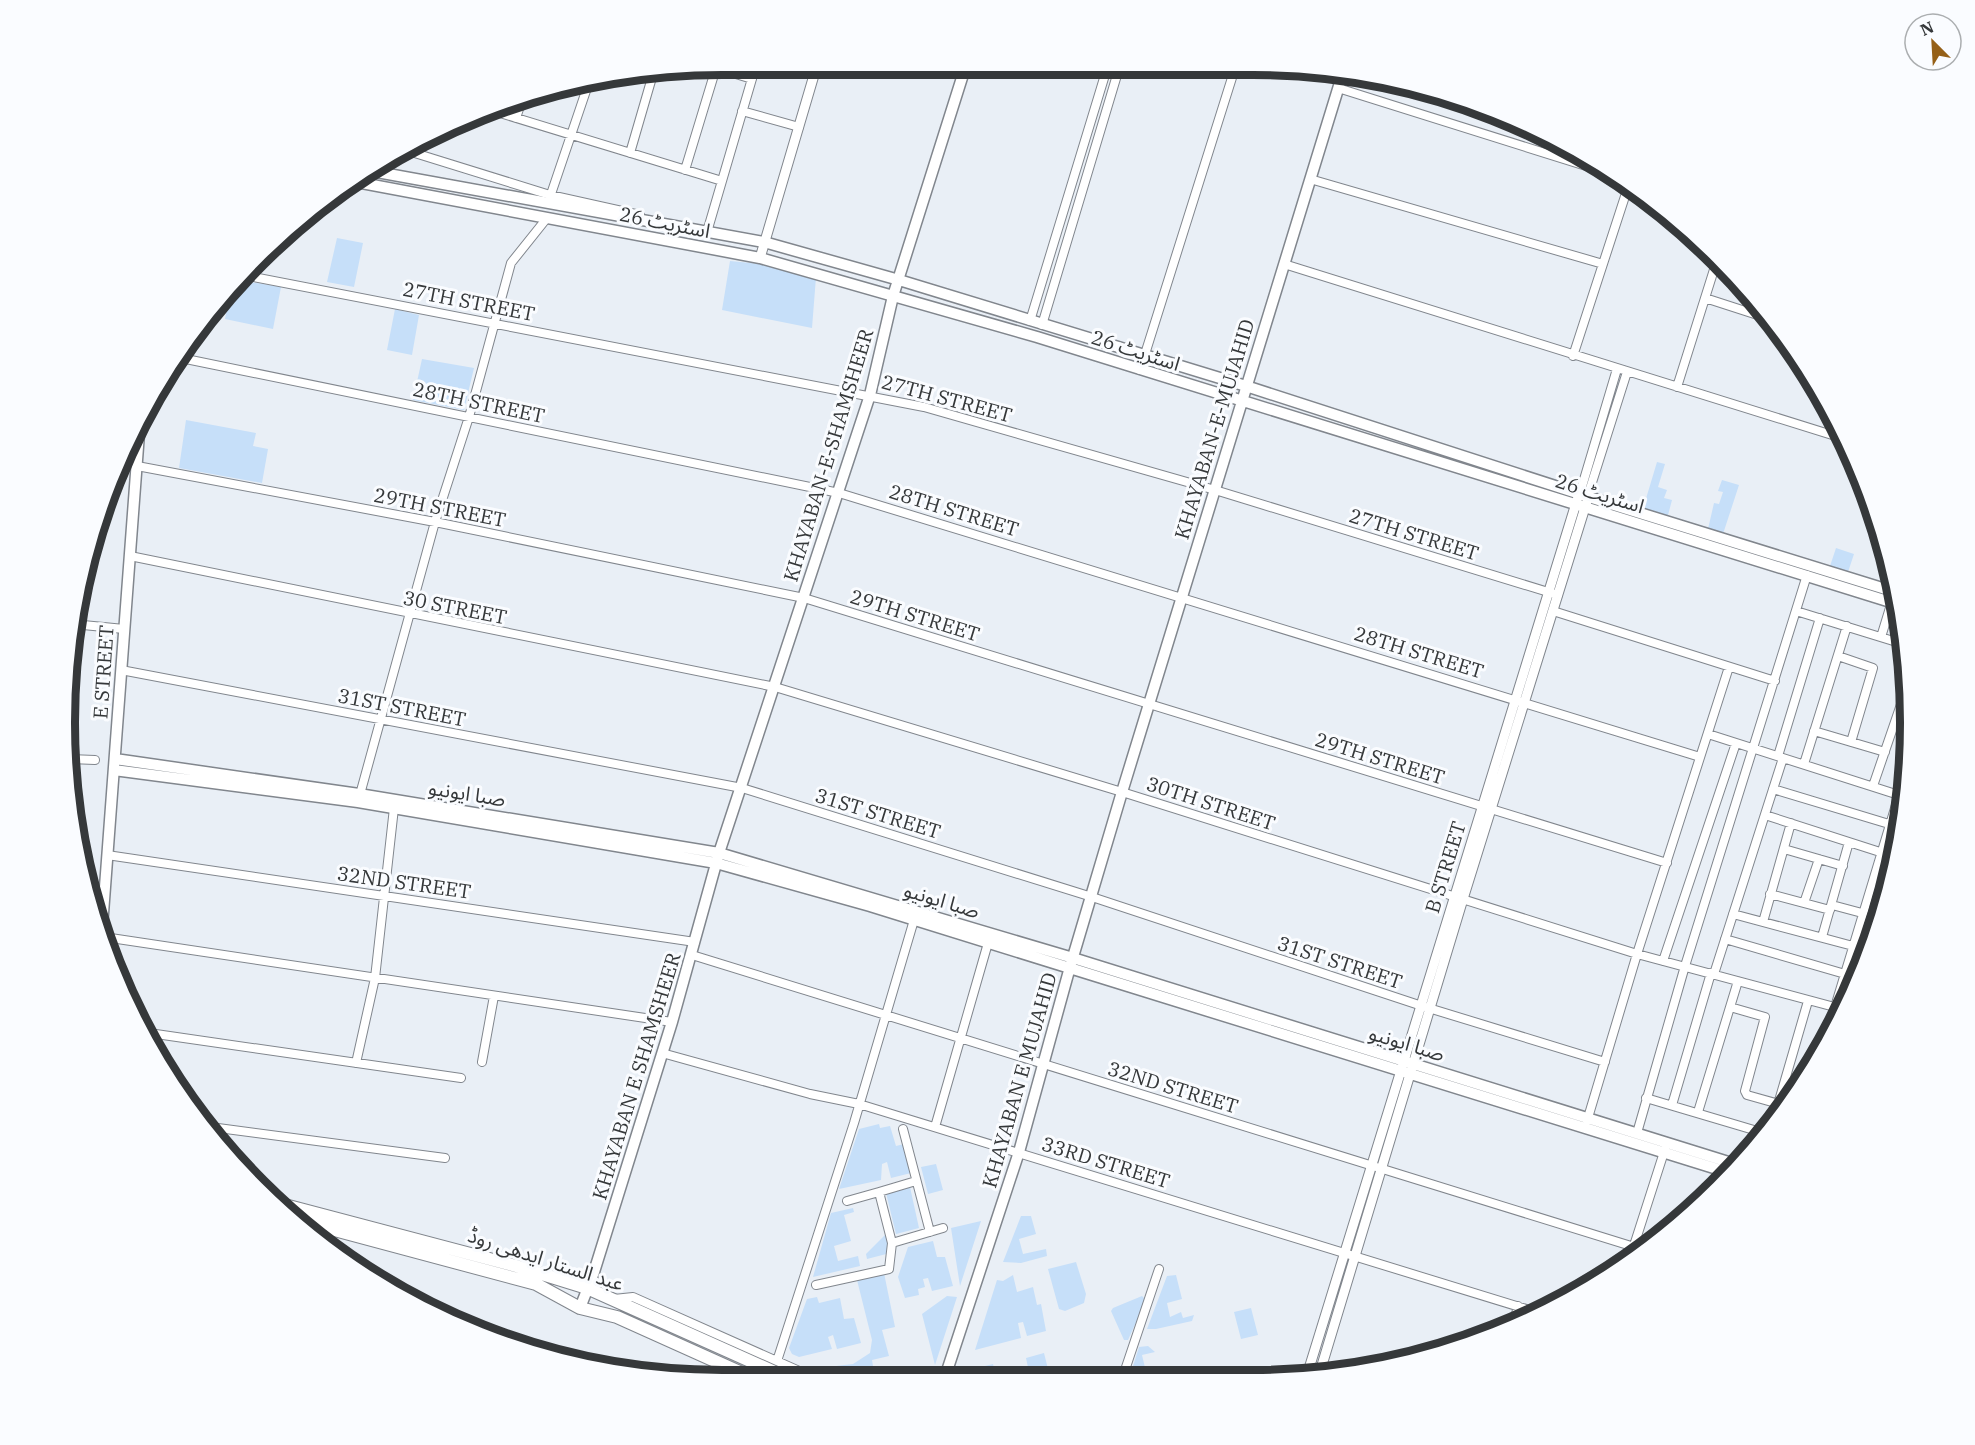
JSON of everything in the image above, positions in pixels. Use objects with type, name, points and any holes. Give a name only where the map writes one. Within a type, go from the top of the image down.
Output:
[{"type":"main road","name":"KHAYABAN-E-SHAMSHEER","points":[[718,858],[870,395],[893,296],[963,75]]},
{"type":"main road","name":"KHAYABAN-E-MUJAHID","points":[[1122,792],[1340,81]]},
{"type":"main road","name":"اسٹریٹ 26","points":[[381,173],[549,199],[765,242],[899,280],[1246,386],[1584,494],[1888,596]]},
{"type":"main road","name":"اسٹریٹ 26","points":[[364,183],[760,258],[1140,370],[1807,575],[1888,596]]},
{"type":"main road","name":"E STREET","points":[[103,911],[138,444]]},
{"type":"main road","name":"صبا ایونیو","points":[[114,765],[359,798],[718,858],[1071,963],[1666,1147],[1727,1162]]},
{"type":"main road","name":"KHAYABAN E MUJAHID","points":[[947,1370],[1019,1152],[1042,1064],[1122,792]]},
{"type":"main road","name":"صبا ایونیو","points":[[359,798],[394,808],[718,858],[914,920],[1071,963]]},
{"type":"main road","name":"KHAYABAN E SHAMSHEER","points":[[580,1308],[663,1053],[718,858]]},
{"type":"main road","name":"صبا ایونیو","points":[[1587,1122],[1637,1133],[1720,1169]]},
{"type":"main road","name":"عبد الستار ایدھی روڈ","points":[[294,1208],[516,1266],[587,1288],[770,1370]]},
{"type":"main road","name":"عبد الستار ایدھی روڈ","points":[[315,1225],[533,1283],[580,1308],[617,1317],[735,1370]]},
{"type":"main road","points":[[606,1315],[613,1299]]},
{"type":"street","points":[[685,170],[711,75]]},
{"type":"street","points":[[737,75],[752,80]]},
{"type":"street","points":[[707,231],[753,75]]},
{"type":"street","points":[[760,258],[814,75]]},
{"type":"street","points":[[1030,321],[1105,75]]},
{"type":"street","points":[[1042,325],[1117,75]]},
{"type":"street","points":[[1140,370],[1233,75]]},
{"type":"street","points":[[630,153],[651,79]]},
{"type":"street","points":[[1338,88],[1579,164]]},
{"type":"street","points":[[415,153],[549,199],[587,89]]},
{"type":"street","points":[[516,118],[520,107]]},
{"type":"street","points":[[742,111],[799,127]]},
{"type":"street","points":[[502,114],[722,182]]},
{"type":"street","points":[[1310,179],[1603,264]]},
{"type":"street","points":[[1573,356],[1626,194]]},
{"type":"street","points":[[359,798],[435,522],[469,417],[511,263],[547,218]]},
{"type":"street","points":[[1284,264],[1833,435]]},
{"type":"street","points":[[1677,387],[1714,269]]},
{"type":"street","name":"27TH STREET","points":[[254,277],[924,407],[1215,490],[1553,594]]},
{"type":"street","points":[[1705,298],[1754,314]]},
{"type":"street","name":"28TH STREET","points":[[187,359],[838,493],[1182,596],[1700,757]]},
{"type":"street","name":"B STREET","points":[[1584,494],[1617,369]]},
{"type":"street","name":"B STREET","points":[[1322,1366],[1354,1257],[1377,1168],[1458,898],[1580,505],[1627,372]]},
{"type":"street","name":"29TH STREET","points":[[137,466],[435,522],[804,598],[1667,863]]},
{"type":"street","name":"30 STREET","points":[[130,556],[410,615],[775,687]]},
{"type":"street","points":[[1637,1133],[1685,966],[1807,575]]},
{"type":"street","name":"B STREET","points":[[1521,701],[1553,611],[1553,594]]},
{"type":"street","points":[[1881,637],[1890,610]]},
{"type":"street","points":[[1553,611],[1775,681]]},
{"type":"street","points":[[1796,611],[1894,641]]},
{"type":"street","points":[[1672,1105],[1773,789],[1820,618]]},
{"type":"street","points":[[83,625],[124,628]]},
{"type":"street","points":[[1804,764],[1846,626]]},
{"type":"street","points":[[1838,656],[1873,668],[1851,742]]},
{"type":"street","points":[[1587,1122],[1637,954],[1729,667]]},
{"type":"street","name":"31ST STREET","points":[[121,670],[742,788],[1092,897],[1426,1007],[1605,1062]]},
{"type":"street","name":"30TH STREET","points":[[775,687],[1122,792],[1637,954],[1834,1007]]},
{"type":"street","points":[[1873,786],[1900,709]]},
{"type":"street","points":[[1814,731],[1885,752]]},
{"type":"street","points":[[1708,734],[1896,794]]},
{"type":"street","points":[[1663,961],[1736,743]]},
{"type":"street","points":[[76,759],[95,760]]},
{"type":"street","points":[[1773,789],[1889,824]]},
{"type":"street","points":[[356,1063],[375,978],[394,808]]},
{"type":"street","points":[[1765,814],[1880,852]]},
{"type":"street","points":[[1842,989],[1862,913],[1893,816]]},
{"type":"street","points":[[1762,922],[1791,823]]},
{"type":"street","points":[[1822,938],[1849,842]]},
{"type":"street","points":[[1784,849],[1843,866]]},
{"type":"street","name":"32ND STREET","points":[[107,855],[695,942]]},
{"type":"street","points":[[1804,903],[1819,859]]},
{"type":"street","points":[[1770,894],[1804,903],[1862,913]]},
{"type":"street","points":[[1733,914],[1853,946]]},
{"type":"street","points":[[777,1361],[859,1104],[914,920]]},
{"type":"street","points":[[112,938],[672,1022]]},
{"type":"street","points":[[1725,939],[1845,974]]},
{"type":"street","points":[[935,1127],[988,942]]},
{"type":"street","name":"32ND STREET","points":[[692,955],[839,1000],[884,1017],[1633,1246]]},
{"type":"street","points":[[1698,1112],[1738,981]]},
{"type":"street","points":[[482,1062],[494,996]]},
{"type":"street","points":[[1781,1095],[1808,1001]]},
{"type":"street","points":[[1730,1007],[1765,1017],[1745,1091],[1747,1095],[1776,1103]]},
{"type":"street","points":[[155,1034],[460,1078]]},
{"type":"street","name":"33RD STREET","points":[[663,1053],[810,1094],[859,1104],[1526,1309]]},
{"type":"street","points":[[1646,1098],[1755,1130]]},
{"type":"street","points":[[218,1128],[445,1158]]},
{"type":"street","points":[[903,1130],[930,1232]]},
{"type":"street","points":[[1633,1246],[1666,1147]]},
{"type":"street","name":"B STREET","points":[[1309,1367],[1344,1254],[1377,1168]]},
{"type":"street","points":[[847,1201],[916,1181]]},
{"type":"street","points":[[816,1285],[889,1269],[892,1243],[879,1192]]},
{"type":"street","points":[[892,1243],[943,1228]]},
{"type":"street","points":[[1125,1370],[1159,1269]]},
{"type":"street","points":[[613,1299],[633,1297],[797,1370]]},
{"type":"street","points":[[1516,1314],[1518,1306]]},
{"type":"shaded area","points":[[337,238],[363,243],[354,287],[327,282]]},
{"type":"shaded area","points":[[730,261],[761,264],[816,277],[812,328],[722,310]]},
{"type":"shaded area","points":[[249,282],[281,287],[273,329],[225,319],[227,306]]},
{"type":"shaded area","points":[[395,309],[419,315],[412,355],[387,350]]},
{"type":"shaded area","points":[[422,359],[474,368],[464,410],[413,400]]},
{"type":"shaded area","points":[[186,420],[256,433],[253,446],[268,449],[262,483],[179,468]]},
{"type":"shaded area","points":[[1657,462],[1665,464],[1658,487],[1667,490],[1664,498],[1672,500],[1667,519],[1642,512]]},
{"type":"shaded area","points":[[1722,480],[1739,485],[1723,534],[1708,529],[1714,503],[1719,504],[1723,492],[1718,491]]},
{"type":"shaded area","points":[[1836,548],[1854,554],[1848,572],[1830,566]]},
{"type":"shaded area","points":[[879,1124],[880,1128],[890,1126],[896,1146],[904,1144],[911,1173],[891,1178],[887,1162],[882,1164],[881,1180],[839,1189],[859,1129]]},
{"type":"shaded area","points":[[936,1164],[943,1190],[928,1194],[921,1167]]},
{"type":"shaded area","points":[[910,1187],[919,1228],[896,1234],[886,1193]]},
{"type":"shaded area","points":[[853,1208],[854,1212],[844,1215],[851,1241],[834,1246],[838,1261],[858,1256],[860,1266],[813,1277],[831,1213]]},
{"type":"shaded area","points":[[1021,1216],[1031,1216],[1036,1234],[1019,1239],[1023,1254],[1046,1249],[1047,1256],[1021,1263],[1003,1262]]},
{"type":"shaded area","points":[[981,1221],[960,1286],[951,1228]]},
{"type":"shaded area","points":[[886,1234],[890,1253],[867,1259],[866,1254]]},
{"type":"shaded area","points":[[933,1241],[937,1257],[945,1257],[953,1286],[932,1291],[928,1278],[923,1279],[925,1287],[918,1289],[919,1295],[905,1298],[898,1277],[908,1247]]},
{"type":"shaded area","points":[[1076,1262],[1086,1294],[1084,1303],[1065,1311],[1059,1309],[1048,1269]]},
{"type":"shaded area","points":[[884,1273],[895,1327],[882,1330],[889,1356],[872,1360],[874,1370],[831,1370],[836,1366],[853,1364],[870,1353],[872,1340],[857,1280]]},
{"type":"shaded area","points":[[1013,1275],[1017,1292],[1033,1287],[1037,1305],[1041,1304],[1046,1331],[1027,1336],[1023,1322],[1018,1323],[1021,1338],[975,1350],[997,1280],[1003,1281]]},
{"type":"shaded area","points":[[1176,1275],[1182,1299],[1167,1303],[1170,1317],[1181,1312],[1183,1318],[1194,1315],[1192,1321],[1147,1329],[1167,1276]]},
{"type":"shaded area","points":[[947,1296],[957,1297],[935,1365],[922,1314]]},
{"type":"shaded area","points":[[1142,1296],[1146,1300],[1128,1340],[1124,1340],[1111,1311],[1113,1308]]},
{"type":"shaded area","points":[[817,1297],[819,1303],[840,1298],[844,1319],[854,1318],[861,1343],[837,1349],[833,1335],[828,1337],[832,1349],[799,1357],[792,1354],[789,1348],[807,1299]]},
{"type":"shaded area","points":[[1251,1308],[1258,1335],[1241,1339],[1234,1312]]},
{"type":"shaded area","points":[[1148,1346],[1155,1352],[1142,1355],[1146,1370],[1132,1370],[1139,1347]]},
{"type":"shaded area","points":[[1044,1353],[1048,1370],[1029,1370],[1026,1358]]},
{"type":"shaded area","points":[[993,1364],[994,1370],[969,1370]]}]
